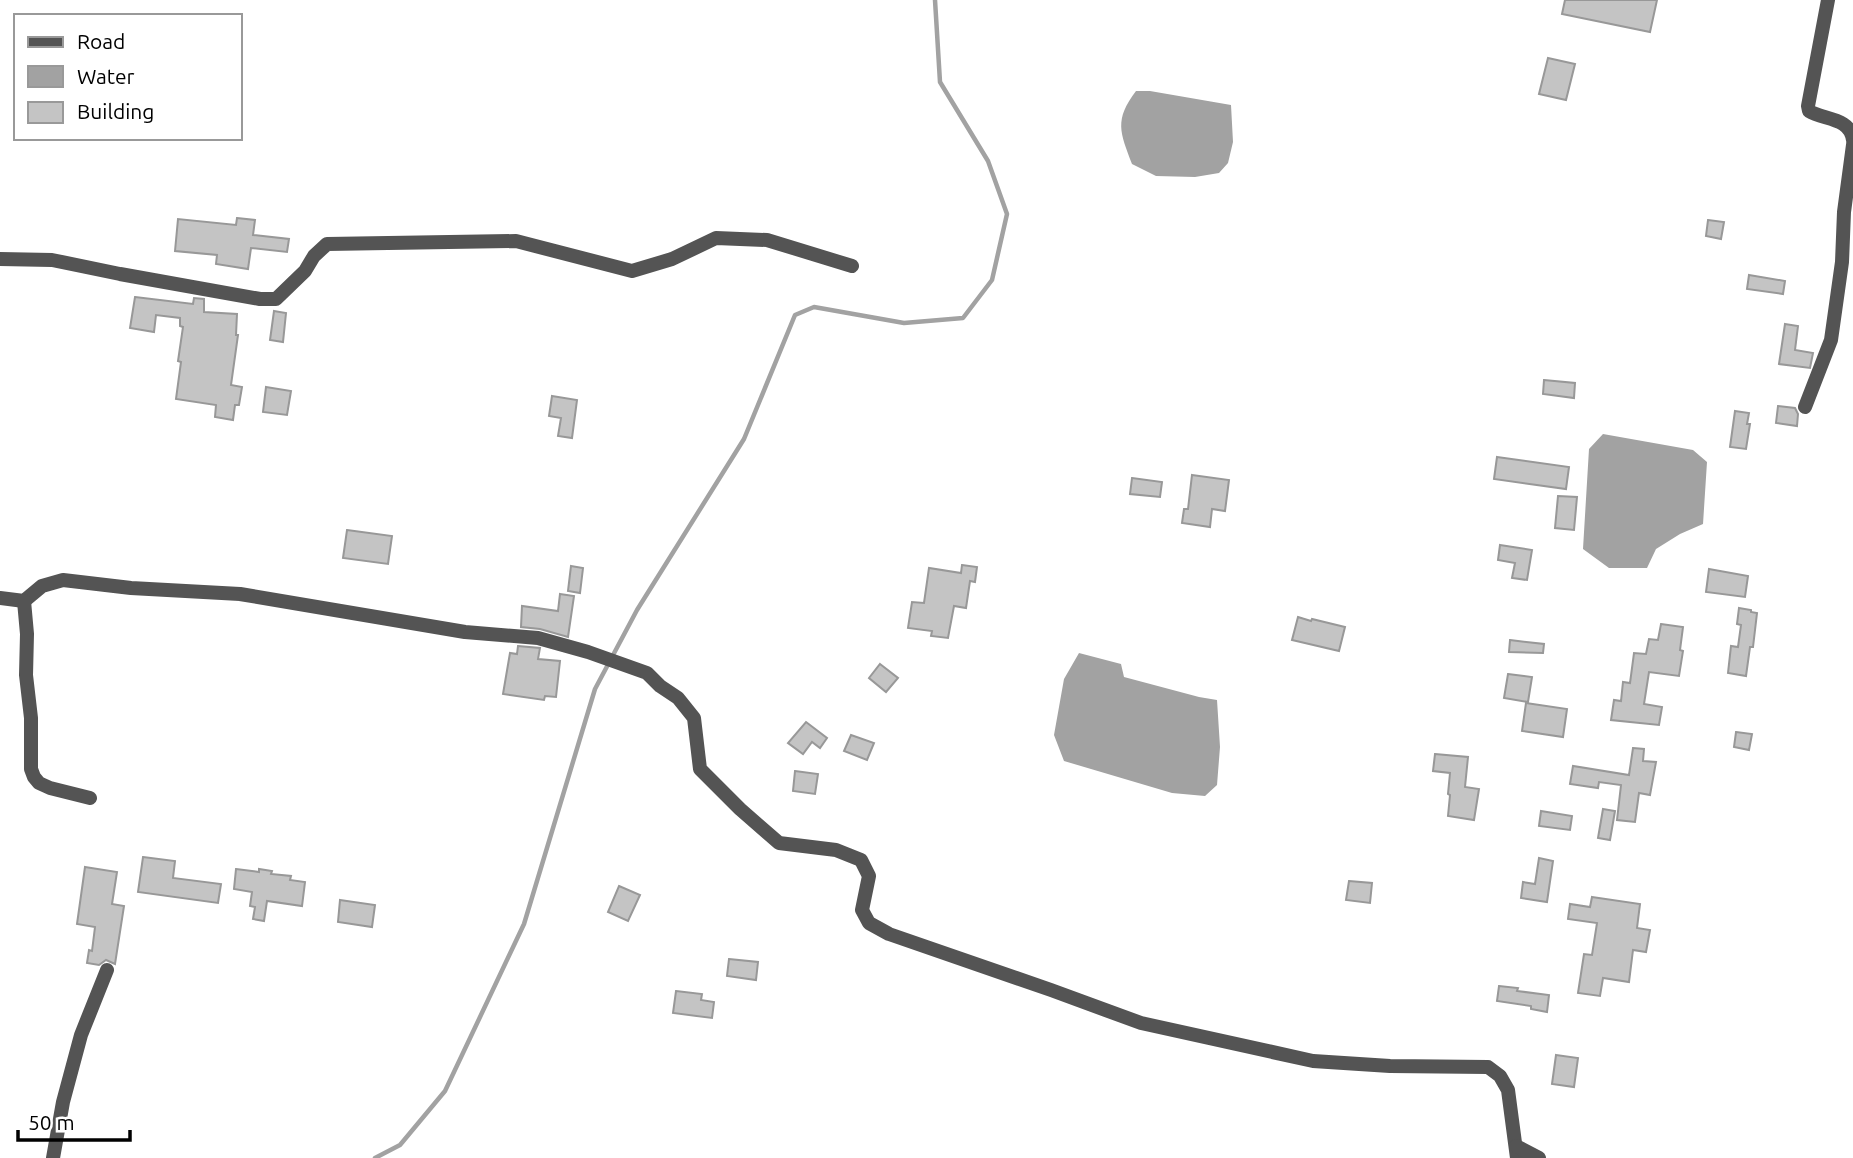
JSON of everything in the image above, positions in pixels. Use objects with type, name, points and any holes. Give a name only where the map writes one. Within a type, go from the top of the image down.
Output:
[{"type":"street","points":[[1805,407],[1831,340],[1842,262],[1844,212],[1853,142],[1852,132],[1844,124],[1813,114],[1808,106],[1828,0]]},
{"type":"street","points":[[0,259],[52,260],[260,299],[276,299],[305,271],[314,256],[327,244],[516,241],[632,271],[672,259],[716,238],[767,240],[852,266]]},
{"type":"street","points":[[0,598],[24,601],[41,586],[63,580],[131,588],[240,594],[465,632],[538,638],[647,673],[678,698],[694,718],[700,769],[740,809],[779,843],[836,850],[861,860],[869,876],[862,910],[869,923],[889,934],[1141,1023],[1313,1062],[1488,1067],[1500,1076],[1507,1090],[1517,1152],[1539,1158]]},
{"type":"street","points":[[24,601],[27,634],[26,675],[31,718],[31,769],[39,783],[90,798]]},
{"type":"street","points":[[53,1158],[63,1102],[81,1035],[107,970]]},
{"type":"water","points":[[1136,91],[1231,105],[1233,142],[1228,163],[1219,173],[1195,177],[1156,176],[1132,164],[1121,126],[1124,110]]},
{"type":"water","points":[[1603,434],[1693,450],[1707,462],[1703,524],[1656,549],[1647,568],[1609,568],[1583,549],[1589,449]]},
{"type":"water","points":[[1079,653],[1121,664],[1124,677],[1217,700],[1220,747],[1217,785],[1205,796],[1172,793],[1064,761],[1054,735],[1064,679]]},
{"type":"building","points":[[1565,0],[1657,0],[1650,32],[1562,14]]},
{"type":"building","points":[[1548,58],[1575,64],[1566,100],[1539,94]]},
{"type":"building","points":[[237,218],[255,220],[253,235],[289,239],[287,252],[251,248],[248,269],[216,264],[217,255],[175,251],[178,219],[236,225]]},
{"type":"building","points":[[1708,220],[1724,222],[1721,239],[1706,236]]},
{"type":"building","points":[[1749,275],[1785,281],[1783,294],[1747,289]]},
{"type":"building","points":[[135,297],[193,304],[194,298],[204,299],[204,312],[237,314],[238,335],[231,385],[242,387],[233,420],[215,417],[216,405],[176,399],[183,327],[180,326],[180,318],[156,315],[154,332],[130,328]]},
{"type":"building","points":[[274,311],[286,313],[283,342],[270,340]]},
{"type":"building","points":[[1785,324],[1798,326],[1795,350],[1813,353],[1810,368],[1779,364]]},
{"type":"building","points":[[1544,380],[1575,383],[1574,398],[1543,394]]},
{"type":"building","points":[[266,387],[291,391],[287,415],[263,412]]},
{"type":"building","points":[[552,396],[577,400],[572,438],[558,436],[561,418],[549,416]]},
{"type":"building","points":[[1778,406],[1795,408],[1798,414],[1797,426],[1776,423]]},
{"type":"building","points":[[1735,411],[1749,413],[1746,449],[1730,447]]},
{"type":"building","points":[[1497,457],[1569,467],[1566,489],[1494,479]]},
{"type":"building","points":[[1192,475],[1229,480],[1225,511],[1212,509],[1210,527],[1182,523],[1184,509],[1188,509]]},
{"type":"building","points":[[1132,478],[1162,482],[1160,497],[1130,494]]},
{"type":"building","points":[[1558,496],[1577,497],[1574,530],[1555,528]]},
{"type":"building","points":[[347,530],[392,536],[388,564],[343,558]]},
{"type":"building","points":[[1500,545],[1532,550],[1527,580],[1512,578],[1515,563],[1498,560]]},
{"type":"building","points":[[962,565],[977,567],[975,582],[970,581],[966,608],[954,606],[948,638],[931,636],[932,631],[908,628],[912,602],[924,603],[929,568],[961,573]]},
{"type":"building","points":[[571,566],[583,568],[580,593],[568,591]]},
{"type":"building","points":[[1709,569],[1748,576],[1745,597],[1706,592]]},
{"type":"building","points":[[560,594],[574,596],[568,637],[521,627],[522,606],[558,611]]},
{"type":"building","points":[[1739,608],[1757,613],[1746,676],[1728,673],[1731,646],[1738,647],[1741,625],[1737,624]]},
{"type":"building","points":[[1298,617],[1345,627],[1339,651],[1292,640]]},
{"type":"building","points":[[1661,624],[1683,627],[1680,650],[1683,651],[1679,676],[1649,672],[1644,704],[1662,707],[1659,725],[1611,720],[1614,700],[1621,701],[1623,682],[1630,683],[1634,653],[1646,654],[1649,639],[1658,640]]},
{"type":"building","points":[[1510,640],[1544,644],[1543,653],[1509,652]]},
{"type":"building","points":[[518,646],[540,648],[538,659],[560,661],[556,697],[545,696],[544,700],[503,694],[510,653],[517,654]]},
{"type":"building","points":[[880,664],[898,678],[886,692],[869,678]]},
{"type":"building","points":[[1508,674],[1532,677],[1528,702],[1504,698]]},
{"type":"building","points":[[1526,703],[1567,709],[1563,737],[1522,731]]},
{"type":"building","points":[[806,722],[827,738],[820,748],[812,742],[803,754],[788,743]]},
{"type":"building","points":[[1736,732],[1752,734],[1749,750],[1734,747]]},
{"type":"building","points":[[851,735],[874,743],[867,760],[844,751]]},
{"type":"building","points":[[1633,748],[1644,749],[1643,761],[1656,762],[1650,795],[1639,793],[1635,822],[1617,820],[1621,785],[1599,782],[1598,788],[1570,784],[1573,766],[1629,775]]},
{"type":"building","points":[[1435,754],[1468,757],[1465,787],[1479,789],[1474,820],[1448,816],[1450,773],[1433,771]]},
{"type":"building","points":[[795,771],[818,774],[815,794],[793,791]]},
{"type":"building","points":[[1603,809],[1615,811],[1610,840],[1598,838]]},
{"type":"building","points":[[1541,811],[1572,816],[1570,830],[1539,826]]},
{"type":"building","points":[[143,857],[175,861],[173,878],[221,884],[218,903],[138,892]]},
{"type":"building","points":[[1539,858],[1553,861],[1547,902],[1521,898],[1523,882],[1535,884]]},
{"type":"building","points":[[85,867],[117,872],[112,904],[124,906],[115,964],[106,960],[99,965],[87,963],[89,950],[92,951],[95,927],[77,924]]},
{"type":"building","points":[[236,869],[272,871],[271,874],[291,876],[290,880],[305,882],[302,906],[267,901],[264,921],[253,919],[255,907],[250,906],[252,892],[234,889]]},
{"type":"building","points":[[1349,881],[1372,883],[1370,903],[1346,900]]},
{"type":"building","points":[[619,886],[640,895],[628,921],[608,912]]},
{"type":"building","points":[[1592,897],[1640,904],[1637,928],[1650,930],[1646,952],[1633,950],[1629,982],[1603,978],[1600,996],[1578,993],[1584,954],[1592,955],[1597,923],[1568,919],[1570,904],[1590,907]]},
{"type":"building","points":[[340,900],[375,905],[372,927],[338,922]]},
{"type":"building","points":[[729,959],[758,962],[756,980],[727,976]]},
{"type":"building","points":[[1499,986],[1549,995],[1547,1012],[1531,1009],[1531,1006],[1497,1001]]},
{"type":"building","points":[[676,991],[702,994],[701,1000],[714,1002],[712,1018],[673,1013]]},
{"type":"building","points":[[1556,1055],[1578,1058],[1574,1087],[1552,1084]]},
{"type":"waterway","points":[[375,1158],[400,1145],[445,1091],[524,924],[595,689],[637,610],[744,439],[795,315],[814,307],[904,323],[963,318],[992,280],[1007,214],[988,161],[940,82],[935,0]]}]
